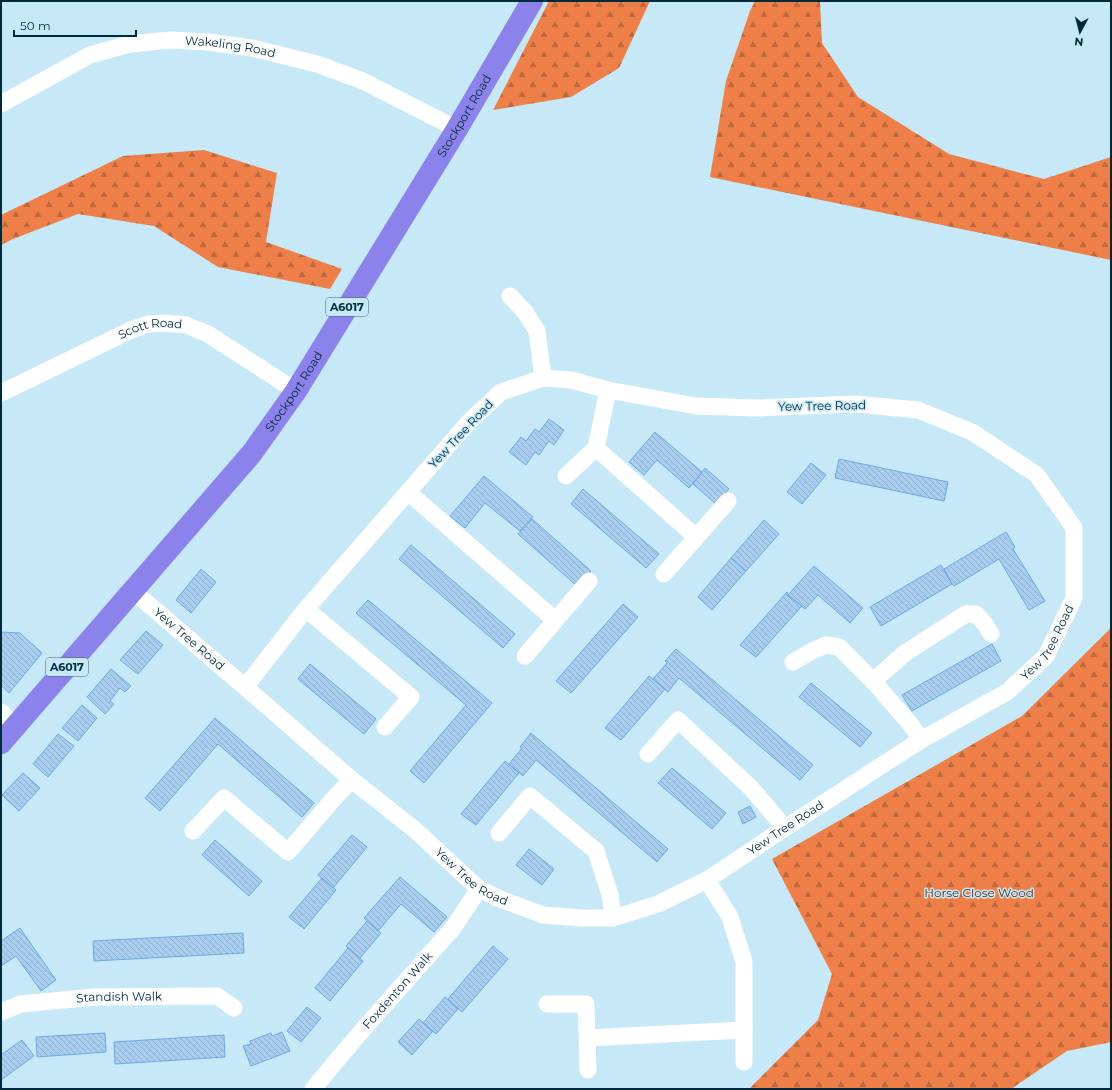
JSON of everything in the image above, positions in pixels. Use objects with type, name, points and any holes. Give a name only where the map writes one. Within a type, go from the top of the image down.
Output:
[{"type":"highway","name":"Stockport Road","points":[[1,743],[8,719],[133,591],[252,453],[296,391],[458,129],[532,1]]},
{"type":"street","name":"Wakeling Road","points":[[1,104],[90,55],[130,44],[171,40],[252,48],[317,64],[363,81],[458,129]]},
{"type":"street","points":[[510,296],[525,312],[537,331],[543,378]]},
{"type":"street","name":"Scott Road","points":[[1,393],[133,329],[149,324],[165,323],[186,325],[208,334],[296,391]]},
{"type":"street","name":"Yew Tree Road","points":[[133,591],[352,780],[414,829],[479,889],[500,899],[543,915],[582,918],[613,918],[658,904],[707,880],[921,740],[1006,692],[1046,656],[1074,598],[1074,528],[1037,475],[972,432],[918,410],[856,404],[756,408],[696,406],[608,390],[570,380],[543,378],[501,392],[468,423],[306,609],[245,687]]},
{"type":"street","points":[[566,476],[596,448],[608,390]]},
{"type":"street","points":[[596,448],[696,537]]},
{"type":"street","points":[[408,492],[555,620]]},
{"type":"street","points":[[664,574],[728,501]]},
{"type":"street","points":[[525,656],[589,581]]},
{"type":"street","points":[[306,609],[411,697],[385,727]]},
{"type":"street","points":[[873,681],[905,653],[966,614],[976,614],[991,634]]},
{"type":"street","points":[[793,662],[826,645],[838,647],[873,681],[911,725],[921,740]]},
{"type":"street","points":[[648,754],[678,720],[751,788],[785,828]]},
{"type":"street","points":[[193,832],[224,798],[288,852],[336,796],[352,780]]},
{"type":"street","points":[[499,833],[530,796],[596,852],[610,895],[613,918]]},
{"type":"street","points":[[707,880],[730,917],[744,962],[744,1062]]},
{"type":"street","name":"Foxdenton Walk","points":[[313,1089],[359,1034],[453,928],[479,889]]},
{"type":"street","name":"Standish Walk","points":[[1,1012],[21,1004],[95,997],[217,996],[234,1008]]},
{"type":"street","points":[[547,1004],[586,1004],[588,1070]]},
{"type":"street","points":[[587,1038],[744,1030]]},
{"type":"green space","points":[[549,1],[650,1],[619,68],[571,97],[493,110]]},
{"type":"green space","points":[[755,1],[820,1],[822,43],[858,97],[949,154],[1044,179],[1111,157],[1111,260],[710,177],[726,81],[750,11]]},
{"type":"green space","points":[[204,150],[277,173],[266,242],[342,269],[330,289],[218,267],[154,226],[78,214],[1,245],[1,215],[123,156]]},
{"type":"green space","name":"Horse Close Wood","points":[[1111,628],[1111,1042],[1067,1051],[1011,1089],[749,1089],[818,1020],[832,974],[772,859],[1022,716]]},
{"type":"building","points":[[549,419],[564,430],[554,445],[549,441],[539,455],[535,452],[526,465],[509,452],[521,437],[526,441],[535,429],[539,432]]},
{"type":"building","points":[[655,432],[702,472],[689,488],[657,460],[644,475],[629,462]]},
{"type":"building","points":[[839,459],[948,482],[944,501],[835,478]]},
{"type":"building","points":[[811,463],[826,475],[802,504],[787,492]]},
{"type":"building","points":[[705,468],[729,489],[716,504],[693,484]]},
{"type":"building","points":[[484,476],[533,517],[520,531],[485,503],[465,528],[450,516]]},
{"type":"building","points":[[583,489],[659,554],[646,568],[571,504]]},
{"type":"building","points":[[532,519],[591,571],[577,586],[518,534]]},
{"type":"building","points":[[764,520],[779,534],[746,571],[731,558]]},
{"type":"building","points":[[1006,532],[1015,547],[1013,549],[1045,601],[1029,610],[999,559],[954,586],[944,569]]},
{"type":"building","points":[[411,545],[515,634],[503,648],[399,559]]},
{"type":"building","points":[[731,558],[746,571],[712,610],[698,597]]},
{"type":"building","points":[[941,565],[952,584],[881,626],[870,607]]},
{"type":"building","points":[[814,566],[863,608],[850,623],[818,595],[805,609],[788,595]]},
{"type":"building","points":[[201,569],[216,582],[191,613],[176,600]]},
{"type":"building","points":[[787,592],[788,595],[802,606],[756,657],[740,645]]},
{"type":"building","points":[[368,600],[492,703],[424,783],[410,771],[466,705],[356,613]]},
{"type":"building","points":[[623,604],[638,617],[571,693],[556,681]]},
{"type":"building","points":[[146,631],[163,645],[138,674],[120,660]]},
{"type":"building","points":[[1,632],[20,633],[42,653],[9,693],[1,685]]},
{"type":"building","points":[[992,644],[1001,661],[912,711],[902,695]]},
{"type":"building","points":[[676,649],[813,765],[800,780],[679,678],[668,692],[653,679],[667,663],[665,661]]},
{"type":"building","points":[[310,664],[376,719],[364,734],[298,679]]},
{"type":"building","points":[[111,669],[131,686],[125,692],[120,688],[110,701],[114,704],[105,714],[87,697]]},
{"type":"building","points":[[649,676],[665,689],[621,740],[605,728]]},
{"type":"building","points":[[811,683],[872,733],[860,747],[799,697]]},
{"type":"building","points":[[82,705],[97,718],[78,741],[62,728]]},
{"type":"building","points":[[215,718],[314,803],[302,817],[218,744],[160,811],[145,798]]},
{"type":"building","points":[[531,733],[668,849],[657,862],[536,760],[523,776],[509,764],[522,748],[520,747]]},
{"type":"building","points":[[58,734],[74,746],[48,777],[33,764]]},
{"type":"building","points":[[505,761],[519,773],[476,825],[461,814]]},
{"type":"building","points":[[672,768],[726,813],[712,829],[658,783]]},
{"type":"building","points":[[23,773],[40,788],[19,811],[2,795]]},
{"type":"building","points":[[750,806],[756,817],[743,824],[738,812]]},
{"type":"building","points":[[352,835],[367,847],[333,888],[318,875]]},
{"type":"building","points":[[215,840],[262,881],[249,896],[202,855]]},
{"type":"building","points":[[529,849],[554,869],[542,885],[516,865]]},
{"type":"building","points":[[400,877],[447,917],[434,932],[401,904],[378,931],[364,918]]},
{"type":"building","points":[[322,878],[336,890],[304,929],[289,917]]},
{"type":"building","points":[[367,921],[381,933],[360,958],[346,946]]},
{"type":"building","points":[[20,928],[56,980],[41,991],[16,956],[1,966],[1,941]]},
{"type":"building","points":[[243,933],[244,953],[94,961],[93,941]]},
{"type":"building","points":[[493,946],[508,959],[462,1012],[448,999]]},
{"type":"building","points":[[348,948],[363,961],[330,1001],[315,988]]},
{"type":"building","points":[[445,997],[458,1009],[436,1034],[423,1023]]},
{"type":"building","points":[[307,1007],[321,1018],[301,1042],[287,1031]]},
{"type":"building","points":[[419,1019],[433,1031],[412,1055],[398,1042]]},
{"type":"building","points":[[282,1032],[290,1051],[251,1066],[243,1046],[251,1044],[250,1041],[271,1033],[272,1036]]},
{"type":"building","points":[[105,1033],[106,1052],[37,1057],[36,1037]]},
{"type":"building","points":[[224,1035],[225,1057],[115,1064],[114,1042]]},
{"type":"building","points":[[22,1040],[34,1056],[1,1080],[1,1055]]}]
